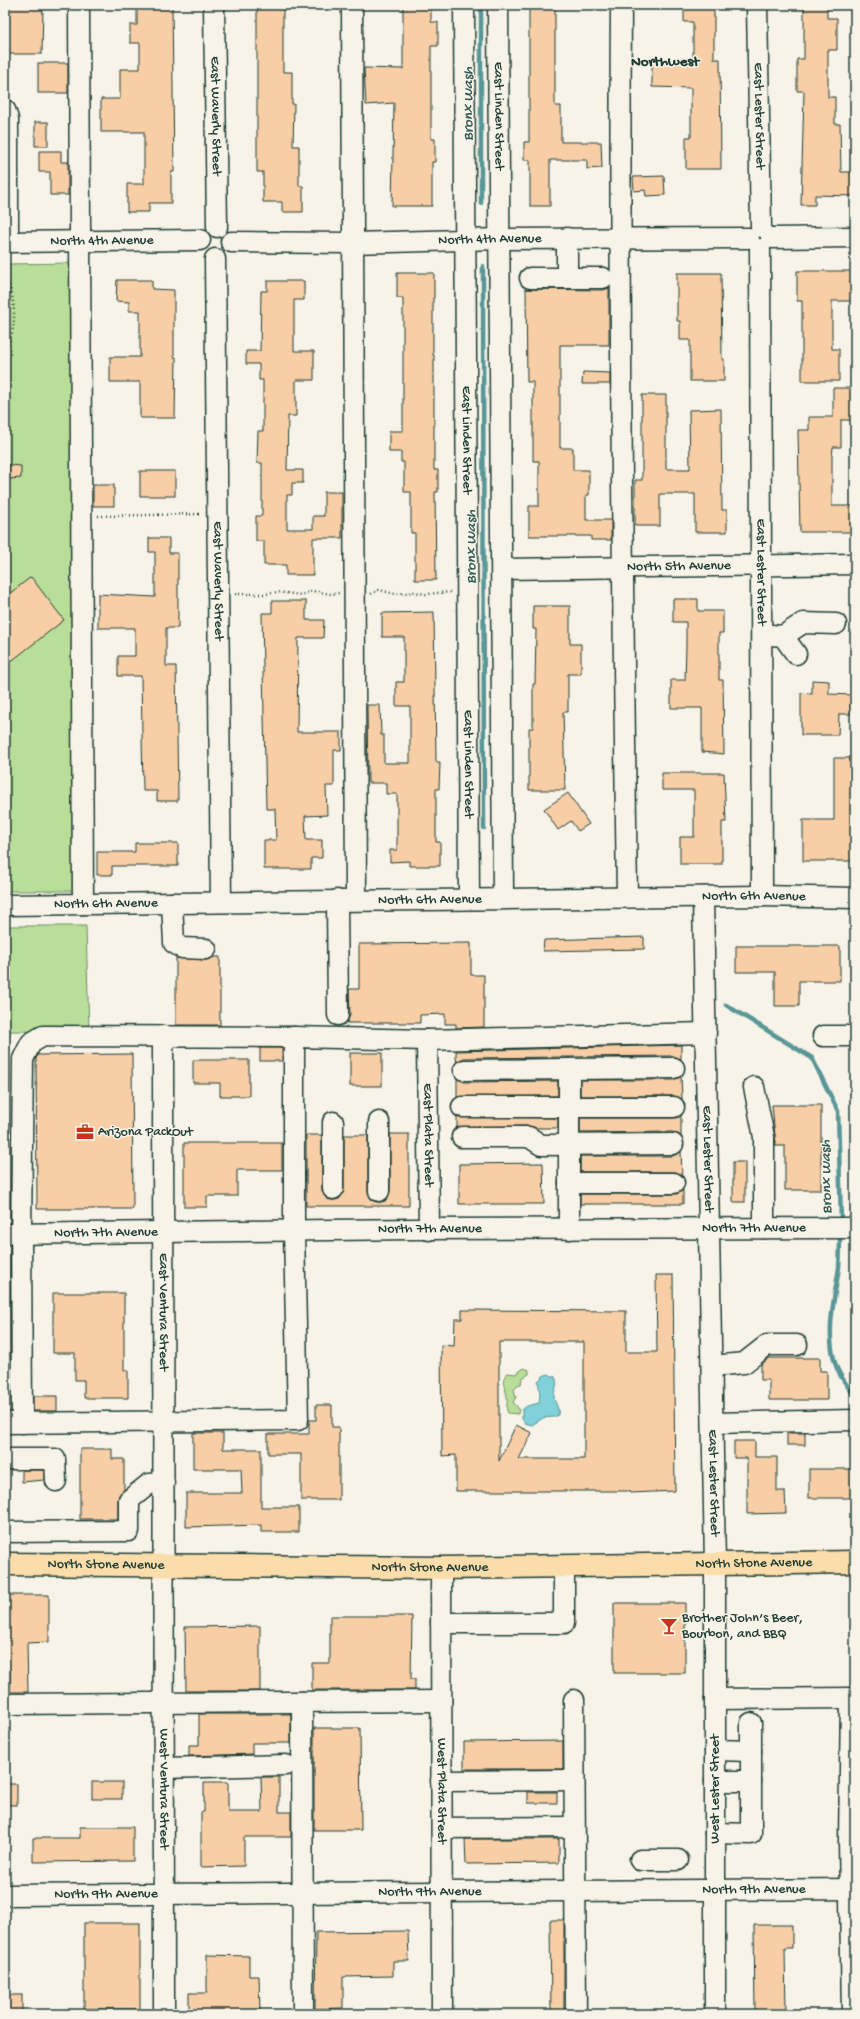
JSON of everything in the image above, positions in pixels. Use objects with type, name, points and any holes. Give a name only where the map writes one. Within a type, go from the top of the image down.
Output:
[{"type":"main road","name":"North Stone Avenue","points":[[5,1564],[164,1564],[441,1568],[855,1562]]},
{"type":"street","points":[[79,5],[83,904]]},
{"type":"street","name":"East Waverly Street","points":[[214,5],[217,227]]},
{"type":"street","points":[[338,1015],[347,900],[353,243],[352,5]]},
{"type":"street","name":"East Linden Street","points":[[464,5],[469,899]]},
{"type":"street","name":"East Linden Street","points":[[498,5],[503,898]]},
{"type":"street","points":[[621,5],[620,238],[622,567],[627,897]]},
{"type":"street","name":"East Lester Street","points":[[757,5],[760,238],[762,896]]},
{"type":"street","points":[[5,110],[8,119],[7,242]]},
{"type":"street","points":[[217,227],[226,232],[231,242],[231,246],[225,255],[216,259],[210,258],[202,252],[200,240],[207,229],[217,227]]},
{"type":"street","name":"North 4th Avenue","points":[[231,242],[353,243],[466,239],[760,238],[855,236]]},
{"type":"street","points":[[567,238],[567,278]]},
{"type":"street","name":"North 4th Avenue","points":[[7,242],[200,240]]},
{"type":"street","name":"East Waverly Street","points":[[216,259],[221,902]]},
{"type":"street","points":[[530,278],[602,278]]},
{"type":"street","name":"North 5th Avenue","points":[[502,569],[855,564]]},
{"type":"street","points":[[761,634],[783,636],[803,623],[836,624]]},
{"type":"street","points":[[783,636],[796,654]]},
{"type":"street","name":"East Lester Street","points":[[704,896],[715,1565]]},
{"type":"street","name":"North 6th Avenue","points":[[5,905],[704,896],[855,898]]},
{"type":"street","points":[[172,903],[174,942],[182,948],[206,949]]},
{"type":"street","points":[[294,1037],[294,1231],[298,1420],[14,1423],[13,1233],[23,1059],[31,1043],[43,1036],[294,1037],[427,1040],[706,1033]]},
{"type":"street","name":"East Ventura Street","points":[[163,1036],[164,1564]]},
{"type":"street","points":[[823,1036],[855,1036]]},
{"type":"street","name":"East Plata Street","points":[[427,1040],[429,1230]]},
{"type":"street","points":[[464,1070],[674,1068]]},
{"type":"street","points":[[569,1069],[569,1229]]},
{"type":"street","points":[[754,1087],[764,1137],[764,1228]]},
{"type":"street","points":[[462,1107],[674,1107]]},
{"type":"street","points":[[333,1122],[333,1189]]},
{"type":"street","points":[[379,1122],[379,1191]]},
{"type":"street","points":[[462,1137],[529,1137],[541,1145],[673,1144]]},
{"type":"street","points":[[569,1183],[674,1183]]},
{"type":"street","name":"North 7th Avenue","points":[[13,1233],[855,1228]]},
{"type":"street","points":[[712,1366],[744,1363],[767,1345],[797,1345]]},
{"type":"street","points":[[713,1423],[855,1420]]},
{"type":"street","points":[[5,1459],[55,1458],[56,1481]]},
{"type":"street","points":[[5,1532],[129,1531],[129,1500],[149,1484],[164,1483]]},
{"type":"street","name":"West Ventura Street","points":[[164,1564],[164,2014]]},
{"type":"street","name":"West Lester Street","points":[[715,1565],[715,2014]]},
{"type":"street","points":[[441,1623],[564,1622],[564,1566]]},
{"type":"street","name":"West Plata Street","points":[[441,1568],[442,2014]]},
{"type":"street","points":[[715,1699],[853,1698],[849,1842],[853,1889],[852,2014]]},
{"type":"street","points":[[574,1700],[574,1891],[576,2014]]},
{"type":"street","points":[[5,1704],[441,1701]]},
{"type":"street","points":[[302,1702],[303,2014]]},
{"type":"street","points":[[715,1833],[751,1841],[750,1722]]},
{"type":"street","points":[[715,1750],[751,1751]]},
{"type":"street","points":[[164,1768],[286,1765]]},
{"type":"street","points":[[441,1781],[574,1780]]},
{"type":"street","points":[[715,1781],[751,1781]]},
{"type":"street","points":[[442,1828],[574,1827]]},
{"type":"street","points":[[640,1860],[678,1860]]},
{"type":"street","name":"North 9th Avenue","points":[[5,1895],[853,1889]]},
{"type":"path","points":[[5,274],[14,310],[11,333],[5,350]]},
{"type":"path","points":[[5,462],[5,480]]},
{"type":"path","points":[[81,516],[218,513]]},
{"type":"green space","points":[[77,263],[80,891],[5,891],[5,264]]},
{"type":"green space","points":[[5,926],[86,926],[89,1032],[10,1031],[9,1047],[5,1047]]},
{"type":"green space","points":[[524,1368],[529,1370],[529,1374],[522,1378],[521,1384],[517,1385],[514,1390],[516,1397],[513,1402],[519,1409],[518,1414],[508,1413],[507,1397],[503,1381],[504,1378],[508,1373],[516,1374]]},
{"type":"water","points":[[548,1374],[555,1377],[556,1380],[554,1396],[558,1415],[543,1418],[532,1425],[525,1423],[522,1419],[522,1410],[527,1406],[539,1403],[540,1393],[538,1381],[543,1376]]},
{"type":"building","points":[[7,5],[43,5],[42,54],[7,54]]},
{"type":"building","points":[[137,5],[172,5],[174,172],[171,172],[171,203],[149,203],[149,212],[127,212],[127,184],[144,184],[144,132],[101,132],[101,99],[120,99],[120,69],[140,69],[140,43],[130,43],[130,25],[137,25]]},
{"type":"building","points":[[257,5],[283,5],[283,72],[292,72],[292,104],[294,104],[293,146],[299,146],[299,186],[303,186],[303,212],[282,212],[282,202],[263,202],[263,172],[257,172]]},
{"type":"building","points":[[403,5],[431,5],[431,22],[438,22],[438,46],[431,46],[431,139],[435,139],[435,162],[432,162],[432,206],[392,206],[394,103],[366,105],[364,68],[403,69]]},
{"type":"building","points":[[529,5],[555,5],[555,106],[561,106],[561,142],[601,142],[602,168],[587,169],[587,160],[550,160],[550,206],[530,206],[530,160],[524,160],[524,142],[529,142]]},
{"type":"building","points":[[684,5],[714,5],[714,59],[720,59],[721,169],[686,169],[686,137],[691,137],[691,88],[652,87],[652,59],[693,59],[693,22],[684,22]]},
{"type":"building","points":[[804,5],[827,5],[827,18],[837,18],[837,50],[828,50],[828,97],[835,97],[835,124],[840,124],[841,172],[855,172],[855,196],[815,195],[815,205],[801,205],[804,91],[797,91],[797,59],[804,59]]},
{"type":"building","points":[[38,63],[68,63],[68,93],[38,93]]},
{"type":"building","points":[[35,122],[48,122],[48,146],[35,146]]},
{"type":"building","points":[[39,151],[61,151],[61,162],[68,162],[68,195],[50,195],[50,172],[39,172]]},
{"type":"building","points":[[664,176],[665,195],[646,196],[645,190],[634,191],[633,177]]},
{"type":"building","points":[[797,271],[854,271],[854,301],[832,301],[832,349],[839,349],[839,381],[802,381],[802,301],[797,301]]},
{"type":"building","points":[[397,273],[434,273],[434,470],[438,470],[438,492],[435,492],[436,580],[415,580],[415,533],[411,533],[411,492],[404,492],[404,462],[401,462],[401,452],[389,452],[389,431],[403,431],[403,298],[397,298]]},
{"type":"building","points":[[677,273],[721,273],[722,359],[724,359],[724,381],[690,381],[690,340],[680,340],[680,321],[677,321]]},
{"type":"building","points":[[117,280],[152,280],[152,289],[174,290],[174,357],[176,357],[175,418],[140,418],[140,382],[110,382],[110,357],[140,357],[140,311],[129,311],[129,302],[116,301]]},
{"type":"building","points":[[267,281],[304,281],[304,300],[294,300],[294,351],[314,351],[314,380],[296,380],[296,416],[288,416],[287,470],[303,470],[303,483],[292,483],[292,495],[287,495],[287,529],[313,529],[313,516],[324,516],[324,492],[342,492],[342,538],[313,538],[313,575],[286,575],[286,565],[264,565],[264,541],[256,541],[256,516],[262,516],[262,463],[257,463],[258,431],[263,431],[263,380],[259,380],[259,364],[246,364],[246,351],[260,351],[261,291],[267,291]]},
{"type":"building","points":[[609,288],[609,345],[560,345],[560,448],[573,448],[573,470],[589,470],[589,495],[586,495],[586,520],[611,520],[611,540],[591,540],[591,536],[529,536],[529,506],[539,506],[539,461],[533,461],[533,382],[527,382],[526,289],[603,290]]},
{"type":"building","points":[[583,372],[610,373],[610,384],[582,384]]},
{"type":"building","points":[[833,388],[855,388],[855,420],[841,420],[841,447],[833,447],[832,506],[855,506],[855,532],[800,532],[798,430],[809,430],[809,417],[833,417]]},
{"type":"building","points":[[642,395],[666,395],[666,469],[690,469],[689,410],[721,409],[722,510],[727,510],[727,532],[695,532],[695,494],[660,494],[660,526],[635,526],[635,480],[642,480]]},
{"type":"building","points":[[9,465],[21,466],[21,478],[9,479]]},
{"type":"building","points":[[140,471],[175,471],[175,496],[140,496]]},
{"type":"building","points":[[93,485],[114,485],[114,506],[93,506]]},
{"type":"building","points":[[149,538],[169,538],[169,553],[178,553],[178,628],[166,628],[166,666],[176,666],[178,801],[157,801],[157,791],[143,791],[141,676],[118,676],[118,656],[135,656],[135,628],[98,628],[98,594],[155,597],[155,552],[149,552]]},
{"type":"building","points":[[31,577],[64,620],[5,666],[5,597]]},
{"type":"building","points":[[673,599],[698,599],[698,611],[723,611],[723,633],[719,633],[719,680],[723,680],[724,754],[702,752],[702,708],[671,708],[671,680],[685,680],[686,645],[686,622],[673,622]]},
{"type":"building","points":[[272,601],[306,601],[306,620],[324,620],[323,638],[298,638],[297,732],[341,732],[341,750],[334,750],[334,786],[326,786],[327,815],[305,816],[306,840],[322,840],[322,858],[311,858],[311,869],[264,869],[264,840],[276,840],[275,809],[266,809],[262,613],[272,613]]},
{"type":"building","points":[[533,606],[570,606],[570,644],[581,644],[581,674],[568,674],[568,712],[563,712],[565,790],[529,790],[529,728],[533,728],[533,684],[535,684],[536,629],[533,629]]},
{"type":"building","points":[[434,612],[436,762],[440,762],[439,789],[436,789],[436,842],[440,842],[440,866],[409,866],[409,861],[390,862],[390,850],[397,850],[397,794],[386,794],[386,783],[368,783],[367,705],[380,705],[381,735],[384,735],[384,763],[410,763],[410,706],[396,706],[396,682],[404,682],[404,637],[382,637],[382,613]]},
{"type":"building","points":[[812,680],[829,681],[829,694],[851,695],[851,714],[839,714],[838,735],[801,735],[801,693],[812,694]]},
{"type":"building","points":[[834,758],[855,758],[855,861],[803,861],[803,820],[834,820]]},
{"type":"building","points":[[662,773],[724,773],[726,822],[722,822],[722,864],[680,864],[680,837],[694,837],[694,790],[662,790]]},
{"type":"building","points":[[568,793],[589,824],[578,831],[571,821],[558,830],[544,809]]},
{"type":"building","points":[[135,843],[178,843],[178,866],[112,866],[112,875],[97,875],[97,852],[135,852]]},
{"type":"building","points":[[644,937],[644,949],[543,951],[544,940]]},
{"type":"building","points":[[471,943],[471,975],[484,975],[484,1027],[456,1028],[456,1024],[445,1024],[445,1014],[420,1015],[420,1023],[347,1023],[350,1015],[349,989],[359,989],[359,944]]},
{"type":"building","points":[[736,946],[840,946],[840,981],[799,981],[799,1006],[775,1006],[775,972],[736,972]]},
{"type":"building","points":[[214,957],[220,957],[220,1025],[176,1025],[176,958],[206,960]]},
{"type":"building","points":[[681,1045],[681,1060],[674,1056],[464,1058],[457,1062],[456,1059],[456,1051]]},
{"type":"building","points":[[260,1048],[282,1048],[282,1061],[260,1061]]},
{"type":"building","points":[[350,1053],[382,1053],[382,1086],[350,1086]]},
{"type":"building","name":"Arizona PackOut","points":[[132,1054],[133,1209],[37,1209],[36,1058],[38,1055]]},
{"type":"building","points":[[193,1060],[249,1060],[249,1096],[220,1096],[220,1083],[193,1083]]},
{"type":"building","points":[[681,1076],[682,1099],[674,1096],[580,1096],[580,1080],[674,1080]]},
{"type":"building","points":[[457,1078],[464,1082],[558,1081],[558,1096],[457,1097]]},
{"type":"building","points":[[772,1105],[821,1105],[821,1190],[785,1190],[785,1146],[776,1146]]},
{"type":"building","points":[[681,1115],[681,1137],[673,1132],[580,1133],[580,1118],[674,1118]]},
{"type":"building","points":[[457,1117],[558,1118],[558,1128],[537,1128],[529,1126],[457,1127]]},
{"type":"building","points":[[390,1134],[409,1134],[409,1206],[306,1206],[306,1135],[322,1135],[322,1189],[327,1199],[333,1200],[339,1199],[344,1189],[344,1135],[368,1135],[368,1191],[373,1201],[379,1202],[385,1201],[390,1191]]},
{"type":"building","points":[[184,1143],[282,1143],[282,1170],[237,1170],[237,1196],[207,1196],[207,1207],[184,1207]]},
{"type":"building","points":[[681,1151],[682,1175],[674,1172],[580,1172],[580,1156],[673,1156]]},
{"type":"building","points":[[733,1162],[745,1162],[745,1202],[733,1202]]},
{"type":"building","points":[[543,1163],[544,1204],[459,1204],[459,1164]]},
{"type":"building","points":[[683,1190],[683,1204],[580,1204],[580,1194],[674,1194]]},
{"type":"building","points":[[656,1275],[673,1275],[675,1491],[630,1493],[630,1491],[456,1491],[456,1455],[442,1456],[441,1345],[454,1346],[455,1319],[462,1319],[462,1310],[626,1311],[626,1352],[657,1352]],"holes":[[[499,1342],[584,1342],[584,1459],[519,1459],[532,1433],[516,1425],[499,1461]]]},
{"type":"building","points":[[53,1293],[124,1293],[124,1370],[128,1370],[128,1398],[84,1398],[84,1380],[75,1380],[75,1353],[53,1353]]},
{"type":"building","points":[[769,1358],[820,1358],[820,1371],[827,1371],[827,1400],[769,1400],[769,1380],[761,1380],[761,1365]]},
{"type":"building","points":[[33,1396],[57,1396],[57,1411],[33,1411]]},
{"type":"building","points":[[316,1405],[332,1405],[332,1427],[339,1427],[339,1500],[301,1500],[301,1454],[268,1454],[268,1434],[309,1434],[309,1420],[316,1420]]},
{"type":"building","points":[[193,1433],[223,1433],[223,1449],[261,1449],[261,1507],[299,1507],[299,1532],[261,1532],[261,1525],[186,1527],[186,1493],[242,1493],[241,1469],[193,1469]]},
{"type":"building","points":[[787,1433],[805,1433],[805,1445],[787,1445]]},
{"type":"building","points":[[734,1441],[755,1441],[755,1457],[777,1457],[777,1491],[785,1491],[786,1513],[747,1514],[747,1458],[734,1458]]},
{"type":"building","points":[[80,1449],[112,1449],[112,1459],[124,1459],[124,1490],[119,1495],[118,1519],[80,1519]]},
{"type":"building","points":[[809,1469],[855,1469],[855,1498],[809,1498]]},
{"type":"building","points":[[22,1470],[44,1470],[44,1480],[22,1482]]},
{"type":"building","points":[[5,1595],[49,1595],[49,1642],[27,1643],[28,1692],[10,1692],[10,1671],[5,1671]]},
{"type":"building","points":[[614,1603],[685,1603],[685,1673],[614,1673]]},
{"type":"building","points":[[330,1616],[412,1616],[411,1679],[415,1679],[415,1690],[312,1690],[312,1663],[330,1663]]},
{"type":"building","points":[[260,1626],[260,1691],[186,1691],[185,1627]]},
{"type":"building","points":[[199,1714],[291,1714],[291,1743],[252,1743],[252,1754],[189,1756],[189,1745],[199,1745]]},
{"type":"building","points":[[314,1728],[360,1728],[361,1830],[314,1830]]},
{"type":"building","points":[[563,1741],[563,1769],[464,1769],[464,1742]]},
{"type":"building","points":[[261,1777],[279,1777],[279,1812],[291,1812],[291,1837],[244,1837],[244,1866],[201,1867],[201,1812],[204,1812],[204,1782],[228,1782],[228,1812],[262,1812]]},
{"type":"building","points":[[92,1782],[122,1782],[122,1799],[92,1799]]},
{"type":"building","points":[[5,1784],[17,1784],[17,1805],[5,1805]]},
{"type":"building","points":[[528,1792],[557,1792],[557,1803],[528,1803]]},
{"type":"building","points":[[80,1827],[133,1827],[133,1861],[33,1862],[33,1838],[80,1838]]},
{"type":"building","points":[[465,1839],[559,1839],[559,1863],[466,1864]]},
{"type":"building","points":[[550,1920],[564,1920],[564,2014],[551,2014]]},
{"type":"building","points":[[84,1923],[140,1923],[140,2009],[84,2009]]},
{"type":"building","points":[[754,1925],[792,1925],[792,1948],[785,1948],[786,2014],[755,2014]]},
{"type":"building","points":[[408,1931],[409,1961],[393,1961],[393,1976],[343,1977],[343,2008],[315,2009],[316,1932]]},
{"type":"building","points":[[207,1955],[249,1956],[249,1976],[259,1976],[260,2014],[189,2014],[189,1993],[207,1993]]},
{"type":"building","points":[[5,1995],[22,1995],[22,2014],[5,2014]]},
{"type":"waterway","name":"Bronx Wash","points":[[481,5],[481,203]]},
{"type":"waterway","name":"Bronx Wash","points":[[483,266],[484,828]]},
{"type":"waterway","name":"Bronx Wash","points":[[726,1005],[812,1058],[838,1111],[841,1223]]},
{"type":"waterway","name":"Bronx Wash","points":[[840,1233],[839,1267],[831,1324],[832,1348],[837,1369],[855,1396]]},
{"type":"place","name":"Arizona PackOut","points":[[85,1132]]},
{"type":"place","name":"Brother John’s Beer, Bourbon, and BBQ","points":[[669,1626]]},
{"type":"district","name":"Northwest","points":[[665,62]]}]
